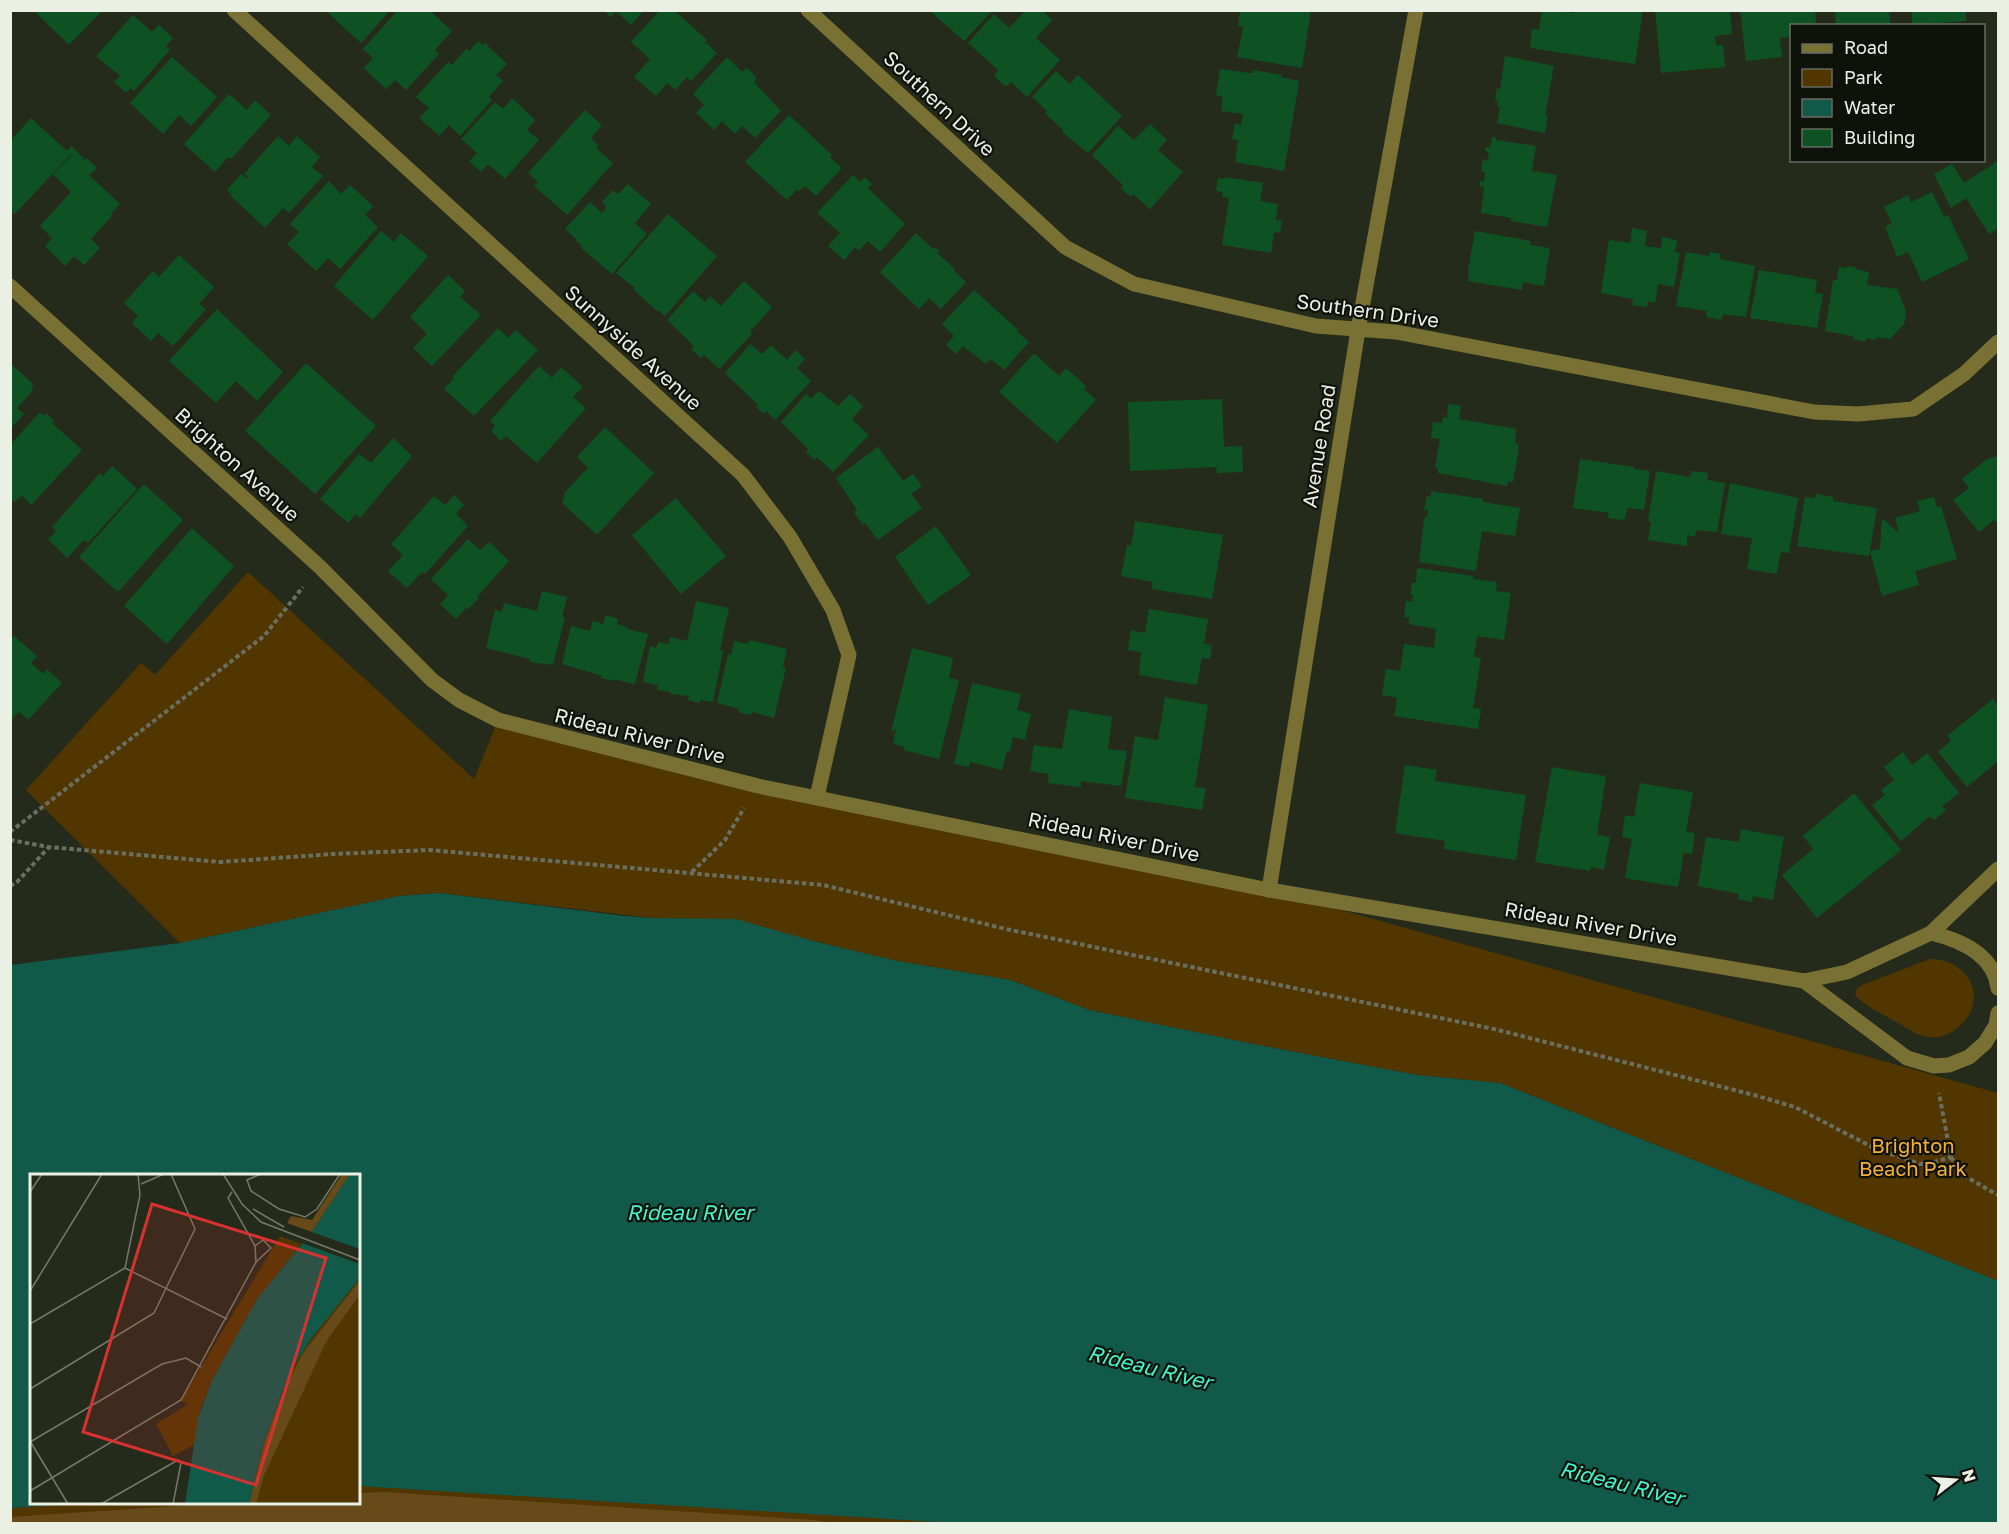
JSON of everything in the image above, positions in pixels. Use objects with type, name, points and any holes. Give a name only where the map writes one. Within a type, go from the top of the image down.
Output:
[{"type":"street","name":"Sunnyside Avenue","points":[[234,10],[743,475],[790,537],[833,610],[849,655],[817,797]]},
{"type":"street","name":"Southern Drive","points":[[808,10],[1065,247],[1134,284],[1294,322],[1316,326],[1396,332],[1814,412],[1858,414],[1912,409],[1964,374],[1998,342]]},
{"type":"street","name":"Avenue Road","points":[[1269,890],[1358,330],[1416,10]]},
{"type":"street","name":"Brighton Avenue","points":[[10,286],[320,567],[432,680]]},
{"type":"street","name":"Rideau River Drive","points":[[432,680],[459,700],[498,720],[758,786],[1269,890],[1804,981],[1847,972],[1931,933],[1998,869]]},
{"type":"street","points":[[1931,933],[1954,939],[1973,948],[1988,963],[1998,982],[1998,988]]},
{"type":"street","name":"Rideau River Drive","points":[[1804,981],[1907,1058],[1934,1066]]},
{"type":"street","points":[[1934,1066],[1949,1065],[1969,1057],[1985,1043],[1996,1025],[1998,1013]]},
{"type":"path","points":[[10,832],[264,636],[320,567]]},
{"type":"path","points":[[691,872],[725,840],[758,786]]},
{"type":"path","points":[[10,840],[50,848],[220,862],[429,850],[823,885],[1006,929],[1494,1029],[1795,1107],[1874,1148],[1920,1164],[1951,1157]]},
{"type":"path","points":[[10,886],[17,882],[50,848]]},
{"type":"path","points":[[1934,1066],[1951,1157],[1961,1174],[1998,1195]]},
{"type":"green space","name":"Brighton Beach Park","points":[[248,572],[474,779],[498,720],[584,743],[1269,890],[1998,1093],[1998,1281],[1500,1083],[1417,1075],[1253,1044],[1089,1010],[1010,980],[897,961],[817,942],[652,918],[439,893],[399,896],[180,943],[26,790],[141,663],[155,675]]},
{"type":"green space","points":[[1930,959],[1946,961],[1960,969],[1970,981],[1973,989],[1974,997],[1970,1014],[1959,1027],[1944,1036],[1919,1035],[1870,1007],[1855,995],[1857,988],[1862,985]]},
{"type":"green space","points":[[360,1486],[969,1523],[11,1524],[10,1508],[67,1504],[360,1504]]},
{"type":"shaded area","points":[[385,1492],[833,1523],[11,1523],[11,1517],[207,1504],[360,1504],[360,1493]]},
{"type":"water","name":"Rideau River","points":[[439,893],[624,916],[736,919],[817,942],[897,961],[1010,980],[1089,1010],[1417,1075],[1500,1083],[1998,1281],[1998,1523],[969,1524],[360,1486],[360,1174],[30,1174],[30,1504],[78,1504],[11,1508],[11,965],[180,943],[399,896]]},
{"type":"building","points":[[33,10],[103,10],[69,45]]},
{"type":"building","points":[[325,10],[385,10],[388,13],[361,43]]},
{"type":"building","points":[[398,10],[429,10],[452,31],[435,50],[439,54],[406,90],[395,80],[386,89],[364,68],[373,58],[363,49]]},
{"type":"building","points":[[603,10],[644,10],[631,25],[616,11],[611,17]]},
{"type":"building","points":[[660,10],[674,10],[707,40],[705,42],[717,53],[691,81],[687,77],[675,90],[667,83],[656,96],[634,77],[650,59],[631,42]]},
{"type":"building","points":[[929,10],[993,10],[964,41]]},
{"type":"building","points":[[1026,10],[1042,10],[1052,20],[1036,38],[1060,60],[1027,97],[1011,82],[1006,87],[994,76],[998,70],[968,43],[994,14],[1009,28]]},
{"type":"building","points":[[1245,10],[1311,10],[1302,68],[1237,57],[1243,27],[1238,26],[1240,11],[1245,12]]},
{"type":"building","points":[[1542,10],[1575,13],[1575,10],[1643,10],[1635,64],[1530,48],[1532,29],[1539,30]]},
{"type":"building","points":[[1655,10],[1730,10],[1732,34],[1715,36],[1716,45],[1723,45],[1725,67],[1661,73]]},
{"type":"building","points":[[1740,10],[1815,10],[1816,23],[1790,24],[1790,37],[1780,38],[1782,57],[1746,61]]},
{"type":"building","points":[[1835,10],[1889,10],[1891,24],[1836,24]]},
{"type":"building","points":[[1912,10],[1966,10],[1966,21],[1912,24]]},
{"type":"building","points":[[133,15],[152,32],[159,25],[173,38],[166,46],[170,50],[134,91],[131,88],[126,93],[114,82],[120,76],[96,56]]},
{"type":"building","points":[[478,41],[483,45],[485,43],[507,64],[496,75],[503,81],[489,97],[492,100],[460,136],[449,125],[439,136],[419,118],[429,108],[416,97],[448,62],[452,65],[466,49],[469,51]]},
{"type":"building","points":[[1505,56],[1554,66],[1545,115],[1548,116],[1545,133],[1497,123],[1500,107],[1497,107],[1498,101],[1495,100],[1497,88],[1500,89]]},
{"type":"building","points":[[172,57],[217,97],[191,126],[179,115],[163,134],[130,103]]},
{"type":"building","points":[[727,57],[742,72],[747,68],[757,78],[754,82],[781,111],[755,138],[742,126],[735,134],[722,121],[714,130],[696,113],[704,105],[693,94]]},
{"type":"building","points":[[1220,69],[1249,73],[1253,73],[1253,70],[1282,75],[1281,77],[1299,81],[1284,171],[1235,162],[1238,140],[1232,139],[1235,123],[1241,125],[1243,114],[1221,111],[1223,97],[1216,95]]},
{"type":"building","points":[[1056,71],[1070,84],[1078,75],[1122,116],[1088,153],[1062,132],[1063,130],[1045,113],[1047,111],[1032,97]]},
{"type":"building","points":[[229,94],[247,110],[255,100],[271,115],[231,159],[228,157],[215,172],[184,144]]},
{"type":"building","points":[[512,98],[535,120],[527,130],[539,140],[505,179],[488,164],[481,172],[469,161],[477,153],[461,139],[495,102],[503,109]]},
{"type":"building","points":[[585,110],[602,125],[591,138],[598,145],[596,148],[613,163],[567,215],[534,186],[538,182],[528,173]]},
{"type":"building","points":[[789,115],[832,155],[830,157],[842,168],[816,196],[805,186],[799,191],[797,189],[787,200],[745,162]]},
{"type":"building","points":[[31,118],[67,151],[72,146],[85,160],[87,158],[97,168],[89,175],[120,204],[91,239],[100,248],[84,265],[74,256],[65,266],[45,246],[52,238],[40,226],[71,192],[53,174],[71,154],[15,214],[10,210],[10,141]]},
{"type":"building","points":[[1150,124],[1167,140],[1158,150],[1183,172],[1150,209],[1133,194],[1130,197],[1121,188],[1123,185],[1092,155],[1118,126],[1134,140]]},
{"type":"building","points":[[278,136],[289,146],[297,136],[320,157],[312,167],[323,176],[289,213],[283,208],[265,228],[227,190],[241,174],[246,179],[248,177],[244,174]]},
{"type":"building","points":[[1492,137],[1496,140],[1536,146],[1532,171],[1557,175],[1547,227],[1481,213],[1484,187],[1480,186],[1480,181],[1484,182],[1485,172],[1481,171],[1483,160],[1487,161],[1489,152],[1485,151],[1486,147],[1490,148]]},
{"type":"building","points":[[1998,161],[1998,228],[1989,234],[1966,198],[1951,208],[1934,174],[1952,164],[1964,183]]},
{"type":"building","points":[[853,175],[860,182],[864,177],[872,184],[868,188],[905,224],[880,252],[868,241],[859,251],[855,247],[844,260],[828,246],[840,233],[817,213]]},
{"type":"building","points":[[1225,177],[1263,183],[1260,201],[1278,204],[1276,220],[1282,221],[1280,233],[1274,232],[1271,253],[1222,245],[1229,198],[1222,197],[1223,192],[1216,191],[1218,178],[1225,179]]},
{"type":"building","points":[[329,181],[341,194],[350,185],[373,206],[365,215],[378,227],[340,269],[328,258],[316,271],[287,244],[299,232],[290,224]]},
{"type":"building","points":[[628,184],[651,204],[635,223],[647,234],[612,274],[580,247],[582,246],[565,229],[590,202],[602,213],[607,207],[602,202],[613,190],[618,194]]},
{"type":"building","points":[[1932,192],[1944,217],[1948,215],[1969,259],[1922,282],[1908,252],[1897,257],[1885,227],[1892,223],[1884,207],[1908,195],[1911,202]]},
{"type":"building","points":[[668,214],[717,256],[665,316],[616,273]]},
{"type":"building","points":[[1632,228],[1647,231],[1645,246],[1661,248],[1662,237],[1677,240],[1675,252],[1680,253],[1674,287],[1658,284],[1655,303],[1648,301],[1647,307],[1632,305],[1633,299],[1601,293],[1609,240],[1630,243]]},
{"type":"building","points":[[381,231],[394,242],[401,233],[428,256],[373,320],[334,286]]},
{"type":"building","points":[[1475,231],[1531,241],[1530,245],[1550,248],[1544,286],[1523,282],[1522,290],[1468,281]]},
{"type":"building","points":[[916,233],[933,249],[940,251],[937,253],[966,282],[941,309],[929,298],[919,309],[880,272]]},
{"type":"building","points":[[1686,252],[1709,256],[1710,252],[1721,254],[1720,259],[1755,266],[1746,317],[1723,314],[1721,320],[1706,317],[1707,311],[1676,306]]},
{"type":"building","points":[[179,255],[214,287],[199,304],[206,309],[173,346],[158,333],[151,341],[132,323],[138,316],[124,303],[153,271],[159,277]]},
{"type":"building","points":[[1847,266],[1869,272],[1867,285],[1897,289],[1906,311],[1904,324],[1890,339],[1866,338],[1865,342],[1853,339],[1853,336],[1825,331],[1833,280],[1837,280],[1839,267],[1846,268]]},
{"type":"building","points":[[1759,270],[1817,280],[1815,293],[1823,294],[1817,328],[1750,318]]},
{"type":"building","points":[[448,275],[465,291],[460,297],[481,315],[432,366],[413,348],[427,334],[410,317]]},
{"type":"building","points":[[744,281],[772,307],[750,332],[752,334],[719,369],[704,355],[701,358],[691,349],[694,346],[667,320],[693,291],[705,302],[710,296],[721,306]]},
{"type":"building","points":[[974,290],[1029,342],[1004,370],[991,359],[986,364],[963,346],[956,354],[946,345],[954,336],[942,324]]},
{"type":"building","points":[[217,309],[283,372],[257,401],[236,381],[216,403],[169,361]]},
{"type":"building","points":[[498,328],[508,338],[516,330],[538,350],[474,416],[444,389],[454,378],[452,377]]},
{"type":"building","points":[[750,344],[762,354],[771,345],[787,360],[795,350],[805,359],[797,368],[811,381],[775,420],[766,411],[764,414],[756,407],[758,405],[725,373]]},
{"type":"building","points":[[1034,353],[1059,376],[1066,368],[1086,386],[1084,389],[1096,400],[1057,443],[999,392]]},
{"type":"building","points":[[10,363],[34,385],[31,388],[33,390],[17,408],[24,414],[10,429]]},
{"type":"building","points":[[306,363],[376,426],[315,494],[245,431]]},
{"type":"building","points":[[539,366],[552,378],[561,367],[583,387],[573,397],[586,408],[537,463],[506,436],[501,441],[491,431],[495,426],[490,421]]},
{"type":"building","points":[[819,391],[838,406],[850,394],[863,406],[852,419],[869,435],[833,472],[817,457],[815,460],[806,452],[808,449],[781,422],[806,394],[811,399]]},
{"type":"building","points":[[1222,399],[1224,447],[1242,446],[1243,472],[1217,473],[1216,467],[1130,471],[1128,402]]},
{"type":"building","points":[[1448,404],[1461,406],[1459,419],[1516,429],[1515,443],[1519,447],[1513,482],[1508,481],[1507,486],[1438,473],[1438,469],[1435,468],[1440,439],[1431,438],[1433,422],[1442,423],[1443,417],[1447,418]]},
{"type":"building","points":[[40,412],[44,416],[46,413],[54,421],[52,423],[82,450],[31,505],[22,495],[15,502],[10,498],[10,445]]},
{"type":"building","points":[[605,427],[654,473],[597,535],[562,503],[565,492],[588,468],[577,457]]},
{"type":"building","points":[[393,438],[412,456],[360,518],[355,514],[348,523],[320,499],[359,454],[371,463]]},
{"type":"building","points":[[878,447],[903,481],[913,474],[922,486],[911,494],[922,508],[878,540],[854,512],[857,510],[836,478]]},
{"type":"building","points":[[1998,456],[1998,521],[1994,520],[1979,532],[1953,500],[1969,488],[1962,479],[1986,460]]},
{"type":"building","points":[[1580,459],[1650,471],[1644,510],[1628,508],[1624,520],[1608,518],[1609,513],[1573,508]]},
{"type":"building","points":[[112,466],[137,489],[88,543],[84,540],[67,558],[48,539],[56,531],[52,527],[100,473],[103,476]]},
{"type":"building","points":[[1656,471],[1690,477],[1692,471],[1708,473],[1707,480],[1725,483],[1717,532],[1696,530],[1695,537],[1687,535],[1687,546],[1648,540],[1651,522],[1648,521]]},
{"type":"building","points":[[1730,483],[1798,498],[1789,553],[1781,552],[1777,574],[1747,569],[1752,538],[1721,534]]},
{"type":"building","points":[[144,484],[183,520],[118,592],[79,557]]},
{"type":"building","points":[[1431,491],[1483,499],[1483,502],[1520,508],[1515,536],[1482,531],[1476,571],[1419,562],[1424,519],[1428,515],[1428,510],[1424,510],[1427,496],[1431,497]]},
{"type":"building","points":[[1816,494],[1833,497],[1833,501],[1877,508],[1869,556],[1797,546],[1805,497],[1815,498]]},
{"type":"building","points":[[454,495],[464,505],[456,514],[468,526],[425,574],[422,572],[407,588],[388,571],[403,555],[391,544],[434,496],[445,505]]},
{"type":"building","points":[[1934,497],[1937,507],[1941,506],[1957,559],[1915,571],[1919,585],[1882,596],[1870,551],[1880,549],[1882,518],[1899,533],[1895,518],[1920,511],[1917,501]]},
{"type":"building","points":[[676,498],[726,556],[681,594],[632,535]]},
{"type":"building","points":[[1135,521],[1223,535],[1212,599],[1152,589],[1153,582],[1121,576],[1127,545],[1131,546]]},
{"type":"building","points":[[936,526],[971,575],[928,605],[895,557]]},
{"type":"building","points":[[192,528],[234,566],[167,644],[124,606]]},
{"type":"building","points":[[468,539],[480,550],[489,542],[509,561],[477,597],[479,598],[456,619],[440,604],[448,595],[431,579]]},
{"type":"building","points":[[1417,568],[1497,582],[1496,591],[1511,593],[1504,640],[1477,636],[1474,657],[1481,658],[1473,708],[1481,709],[1478,729],[1394,716],[1397,698],[1382,695],[1386,669],[1400,671],[1404,644],[1434,648],[1436,629],[1409,624],[1409,618],[1404,617],[1406,601],[1412,602],[1413,595],[1410,595],[1412,583],[1416,583]]},
{"type":"building","points":[[542,591],[567,597],[562,617],[565,617],[553,665],[530,662],[530,659],[486,648],[495,610],[502,612],[504,603],[537,611]]},
{"type":"building","points":[[696,601],[729,608],[720,650],[723,651],[713,702],[700,700],[700,703],[688,700],[689,696],[670,694],[671,692],[657,690],[658,685],[643,682],[650,646],[656,648],[658,642],[668,644],[670,637],[687,641]]},
{"type":"building","points":[[1149,609],[1208,619],[1204,644],[1212,645],[1210,659],[1202,658],[1197,685],[1139,675],[1141,652],[1128,650],[1131,630],[1145,633]]},
{"type":"building","points":[[606,615],[618,619],[617,624],[627,629],[648,634],[635,684],[601,678],[602,676],[562,664],[571,626],[590,631],[593,621],[603,624]]},
{"type":"building","points":[[14,636],[37,656],[31,663],[43,674],[47,669],[62,683],[28,720],[19,712],[10,721],[10,639]]},
{"type":"building","points":[[749,640],[787,649],[783,667],[786,668],[774,718],[752,712],[751,715],[738,712],[739,709],[717,703],[728,654],[731,655],[734,641],[748,644]]},
{"type":"building","points":[[912,648],[953,658],[949,678],[959,680],[939,759],[903,750],[905,747],[893,744],[896,729],[891,732]]},
{"type":"building","points":[[972,683],[1021,694],[1017,710],[1031,714],[1025,740],[1013,737],[1010,752],[1007,751],[1002,770],[970,762],[969,767],[954,764]]},
{"type":"building","points":[[1165,697],[1208,705],[1195,787],[1206,788],[1202,810],[1125,798],[1135,736],[1158,740]]},
{"type":"building","points":[[1993,699],[1998,706],[1998,761],[1967,787],[1938,752],[1951,741],[1947,736]]},
{"type":"building","points":[[1069,709],[1112,717],[1108,749],[1127,751],[1121,786],[1081,781],[1081,787],[1048,783],[1049,774],[1030,771],[1034,745],[1062,749]]},
{"type":"building","points":[[1903,752],[1912,765],[1927,753],[1959,793],[1942,806],[1946,810],[1934,820],[1930,816],[1901,841],[1872,805],[1885,795],[1881,790],[1894,780],[1884,767]]},
{"type":"building","points":[[1405,765],[1437,770],[1435,781],[1526,795],[1516,860],[1444,849],[1445,841],[1395,833]]},
{"type":"building","points":[[1552,767],[1606,776],[1597,835],[1610,837],[1604,870],[1591,867],[1590,871],[1535,862]]},
{"type":"building","points":[[1640,783],[1693,792],[1686,832],[1695,833],[1692,854],[1684,853],[1678,887],[1625,878],[1632,839],[1622,837],[1625,815],[1634,817]]},
{"type":"building","points":[[1854,793],[1901,850],[1817,918],[1782,875],[1813,849],[1803,836]]},
{"type":"building","points":[[1741,829],[1784,837],[1773,900],[1753,896],[1752,902],[1738,899],[1739,894],[1698,886],[1706,837],[1739,842]]}]
